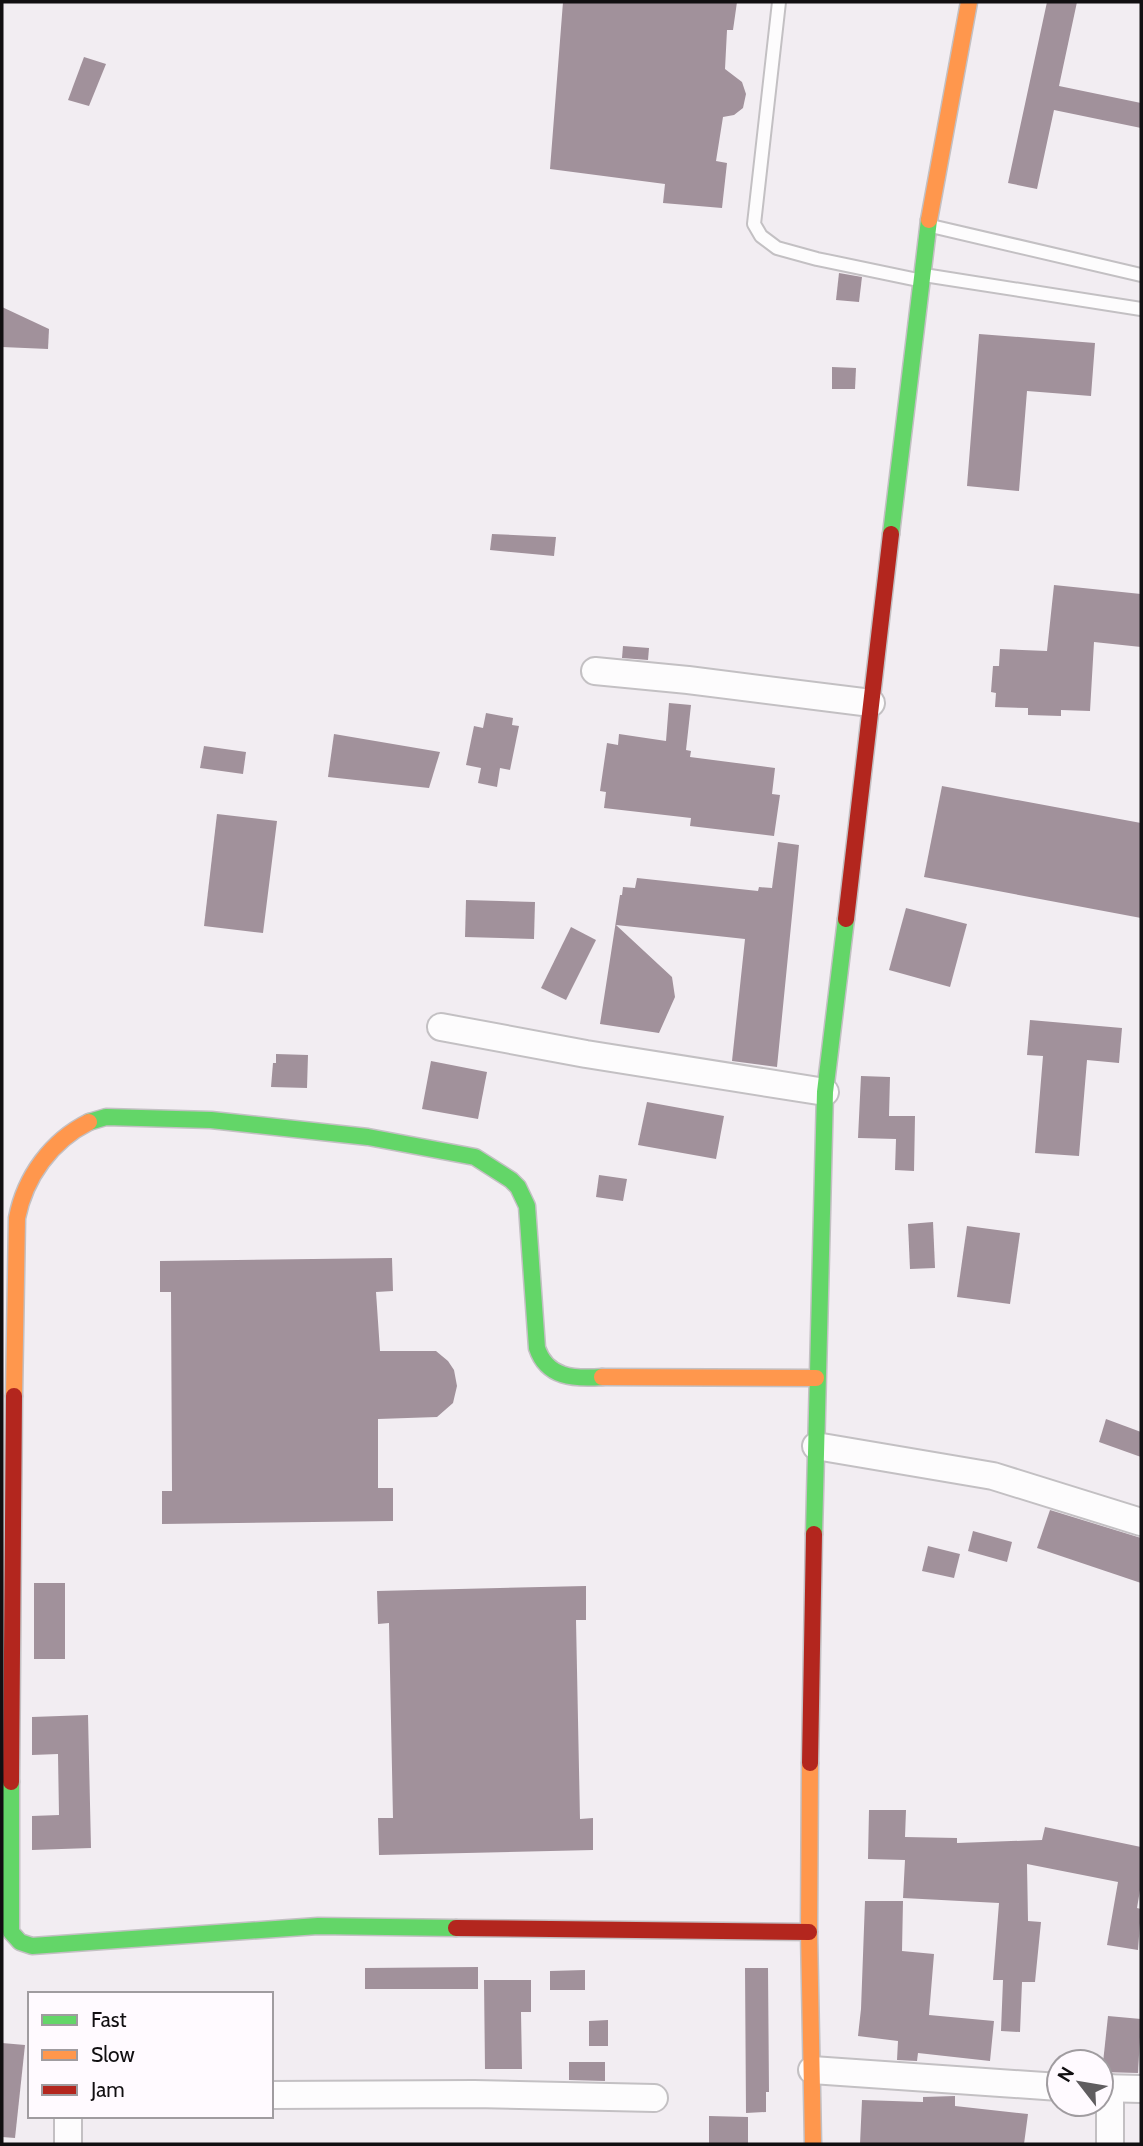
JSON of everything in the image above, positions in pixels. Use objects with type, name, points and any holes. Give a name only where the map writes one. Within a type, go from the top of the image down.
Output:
[{"type":"street","points":[[813,2144],[809,1932],[816,1378],[825,1092],[928,226],[969,2]]},
{"type":"street","points":[[595,671],[871,703]]},
{"type":"street","points":[[442,1027],[586,1054],[825,1092]]},
{"type":"street","points":[[32,1946],[20,1942],[11,1931],[12,1528],[17,1231],[21,1198],[46,1154],[61,1138],[88,1122],[106,1117],[211,1120],[368,1137],[475,1157],[496,1168],[518,1186],[527,1206],[537,1348],[541,1360],[549,1369],[557,1374],[577,1378],[816,1378]]},
{"type":"street","points":[[816,1446],[993,1476],[1141,1522]]},
{"type":"street","points":[[2,1947],[318,1926],[809,1932]]},
{"type":"street","points":[[812,2070],[1045,2086]]},
{"type":"street","points":[[1115,2089],[1141,2090]]},
{"type":"street","points":[[273,2095],[474,2094],[654,2098]]},
{"type":"street","points":[[68,2118],[68,2144]]},
{"type":"street","points":[[1108,2118],[1110,2144]]},
{"type":"lane","points":[[779,2],[754,223],[761,236],[776,248],[817,259],[922,278],[1141,309]]},
{"type":"lane","points":[[928,226],[1141,275]]},
{"type":"building","points":[[563,2],[737,2],[733,30],[727,30],[725,69],[742,82],[746,94],[743,108],[734,115],[723,117],[716,161],[727,163],[722,208],[663,203],[665,184],[550,169]]},
{"type":"building","points":[[1047,2],[1077,2],[1059,86],[1141,103],[1141,128],[1054,110],[1037,189],[1008,183]]},
{"type":"building","points":[[84,57],[106,64],[89,106],[68,100]]},
{"type":"building","points":[[839,273],[862,277],[859,302],[836,300]]},
{"type":"building","points":[[2,307],[49,329],[48,349],[2,347]]},
{"type":"building","points":[[979,334],[1095,343],[1091,396],[1027,391],[1019,491],[967,486]]},
{"type":"building","points":[[832,367],[856,368],[855,389],[832,389]]},
{"type":"building","points":[[492,534],[556,537],[554,556],[490,550]]},
{"type":"building","points":[[1054,585],[1141,594],[1141,647],[1094,642],[1090,711],[1061,710],[1061,716],[1028,715],[1028,708],[995,707],[996,693],[991,692],[993,666],[999,666],[1000,649],[1047,651]]},
{"type":"building","points":[[623,646],[649,648],[648,660],[622,658]]},
{"type":"building","points":[[669,703],[691,705],[686,750],[691,751],[690,757],[775,768],[772,794],[780,795],[774,836],[690,826],[691,818],[604,808],[606,792],[600,791],[607,743],[618,745],[619,734],[666,741]]},
{"type":"building","points":[[486,713],[513,718],[512,725],[519,726],[510,770],[500,768],[497,787],[478,783],[481,768],[466,765],[474,726],[483,728]]},
{"type":"building","points":[[334,734],[440,752],[429,788],[328,777]]},
{"type":"building","points":[[204,746],[246,752],[243,774],[200,768]]},
{"type":"building","points":[[942,786],[1141,823],[1141,918],[924,877]]},
{"type":"building","points":[[217,814],[277,821],[263,933],[204,926]]},
{"type":"building","points":[[778,842],[799,845],[777,1067],[732,1061],[745,939],[616,925],[672,977],[675,997],[659,1033],[600,1024],[620,895],[623,887],[635,888],[637,878],[758,891],[759,887],[772,888]]},
{"type":"building","points":[[466,900],[535,902],[534,939],[465,937]]},
{"type":"building","points":[[906,908],[967,924],[950,987],[889,970]]},
{"type":"building","points":[[571,927],[596,940],[566,1000],[541,988]]},
{"type":"building","points":[[1030,1020],[1122,1028],[1119,1063],[1087,1060],[1079,1156],[1035,1153],[1043,1056],[1027,1055]]},
{"type":"building","points":[[276,1054],[308,1055],[307,1088],[271,1087]]},
{"type":"building","points":[[431,1061],[487,1072],[478,1119],[422,1109]]},
{"type":"building","points":[[861,1076],[890,1077],[889,1116],[915,1116],[914,1171],[895,1170],[896,1139],[858,1138]]},
{"type":"building","points":[[647,1102],[724,1116],[716,1159],[638,1145]]},
{"type":"building","points":[[599,1175],[627,1179],[623,1201],[596,1197]]},
{"type":"building","points":[[933,1222],[935,1268],[910,1269],[908,1224]]},
{"type":"building","points":[[967,1226],[1020,1233],[1010,1304],[957,1297]]},
{"type":"building","points":[[392,1258],[393,1291],[376,1292],[380,1351],[436,1351],[454,1370],[457,1386],[453,1403],[437,1417],[378,1419],[378,1488],[393,1488],[393,1521],[162,1524],[162,1491],[172,1491],[171,1292],[160,1292],[160,1261]]},
{"type":"building","points":[[1106,1419],[1141,1432],[1141,1457],[1099,1442]]},
{"type":"building","points":[[1050,1510],[1141,1538],[1141,1583],[1037,1548]]},
{"type":"building","points":[[973,1531],[1012,1542],[1007,1562],[968,1551]]},
{"type":"building","points":[[928,1546],[960,1554],[954,1578],[922,1571]]},
{"type":"building","points":[[34,1583],[65,1583],[65,1659],[34,1659]]},
{"type":"building","points":[[586,1586],[586,1620],[576,1620],[580,1819],[593,1818],[593,1850],[379,1855],[378,1818],[393,1818],[389,1623],[378,1624],[377,1591]]},
{"type":"building","points":[[88,1715],[91,1848],[32,1850],[32,1816],[59,1815],[58,1754],[32,1755],[32,1717]]},
{"type":"building","points":[[869,1810],[906,1810],[905,1837],[957,1838],[957,1843],[1042,1840],[1045,1827],[1141,1847],[1141,1884],[1137,1908],[1141,1909],[1138,1950],[1107,1945],[1118,1882],[1027,1864],[1028,1921],[1041,1922],[1035,1982],[1022,1982],[1020,2032],[1001,2031],[1003,1980],[993,1980],[999,1903],[903,1898],[905,1860],[868,1859]]},
{"type":"building","points":[[865,1901],[903,1901],[902,1951],[934,1954],[929,2015],[994,2021],[990,2061],[918,2053],[917,2061],[897,2060],[898,2041],[858,2036]]},
{"type":"building","points":[[478,1967],[478,1989],[365,1989],[365,1968]]},
{"type":"building","points":[[745,1968],[768,1968],[769,2092],[766,2092],[766,2112],[746,2113]]},
{"type":"building","points":[[585,1970],[585,1990],[550,1990],[550,1971]]},
{"type":"building","points":[[484,1980],[531,1980],[531,2012],[521,2012],[522,2069],[485,2069]]},
{"type":"building","points":[[1108,2016],[1141,2019],[1138,2073],[1115,2072],[1115,2048],[1105,2048]]},
{"type":"building","points":[[608,2020],[608,2046],[589,2046],[589,2021]]},
{"type":"building","points":[[2,2043],[25,2045],[15,2138],[2,2137]]},
{"type":"building","points":[[569,2062],[605,2062],[605,2081],[569,2080]]},
{"type":"building","points":[[955,2096],[955,2106],[1028,2114],[1024,2144],[860,2144],[862,2100],[923,2102],[923,2097]]},
{"type":"building","points":[[709,2116],[748,2117],[748,2144],[709,2144]]},
{"type":"traffic: fast","points":[[891,534],[929,220]]},
{"type":"traffic: fast","points":[[814,1534],[825,1092],[846,919]]},
{"type":"traffic: fast","points":[[89,1122],[106,1117],[211,1120],[368,1137],[475,1157],[511,1180],[518,1187],[527,1206],[537,1348],[542,1358],[555,1371],[572,1377],[602,1377]]},
{"type":"traffic: fast","points":[[11,1782],[11,1932],[20,1942],[32,1946],[318,1926],[456,1928]]},
{"type":"traffic: slow","points":[[929,220],[969,2]]},
{"type":"traffic: slow","points":[[14,1396],[17,1218],[21,1203],[33,1175],[52,1150],[63,1139],[89,1122]]},
{"type":"traffic: slow","points":[[602,1377],[816,1378]]},
{"type":"traffic: slow","points":[[810,1763],[809,1932],[813,2144]]},
{"type":"traffic: jam","points":[[846,919],[891,534]]},
{"type":"traffic: jam","points":[[11,1782],[14,1396]]},
{"type":"traffic: jam","points":[[810,1763],[814,1534]]},
{"type":"traffic: jam","points":[[456,1928],[809,1932]]}]
